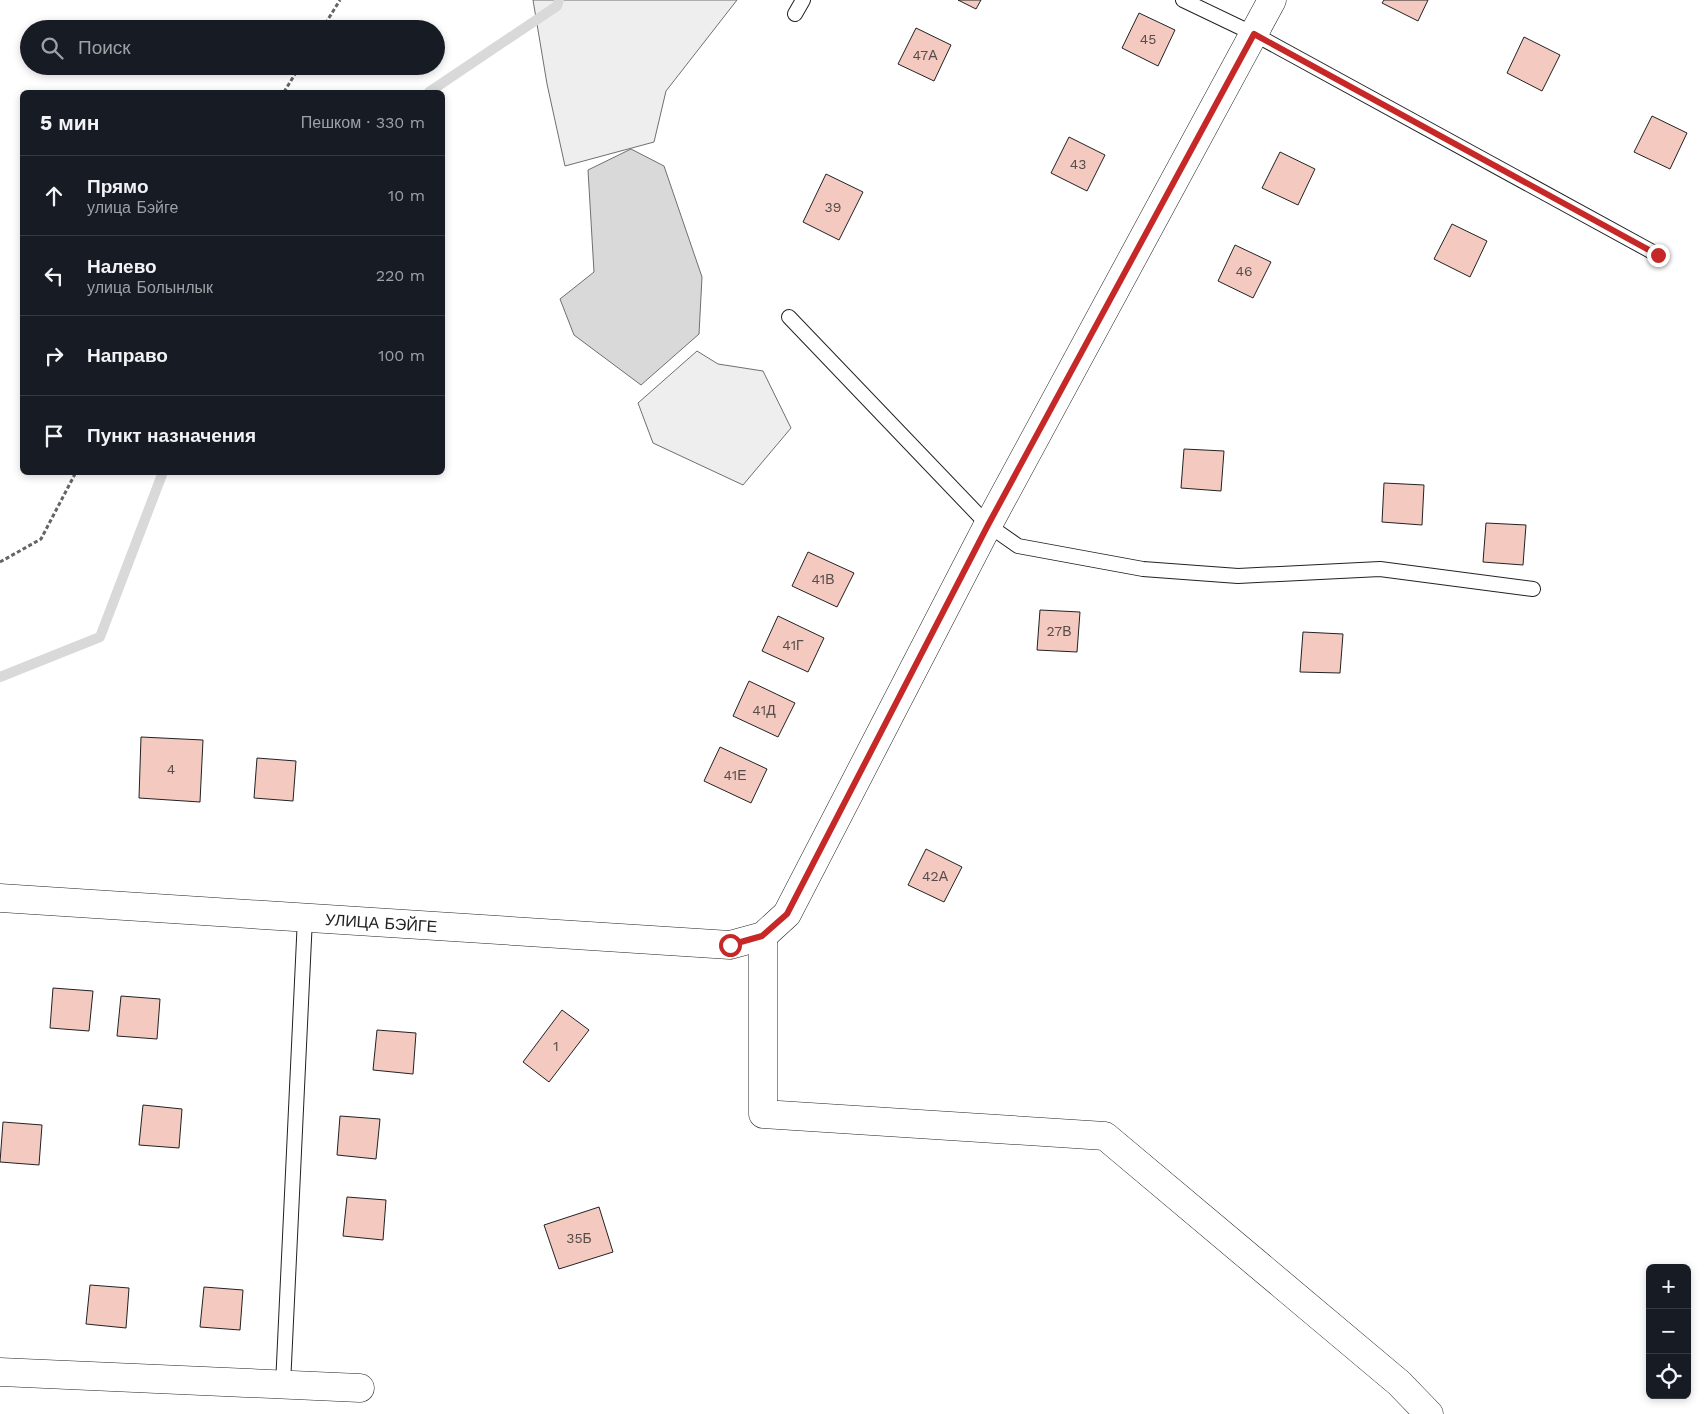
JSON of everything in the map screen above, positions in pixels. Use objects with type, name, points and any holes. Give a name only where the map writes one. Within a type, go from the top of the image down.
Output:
[{"type":"street","points":[[1272,0],[988,525],[787,914],[762,936],[763,1114],[1105,1136],[1399,1383],[1429,1414]]},
{"type":"street","name":"УЛИЦА БЭЙГЕ","points":[[0,898],[730,945],[762,936]]},
{"type":"street","points":[[0,1372],[360,1388]]},
{"type":"lane","points":[[795,14],[803,0]]},
{"type":"lane","points":[[1183,0],[1254,34],[1658,255]]},
{"type":"lane","points":[[789,318],[988,525],[1018,546],[1143,569],[1238,576],[1380,569],[1533,589]]},
{"type":"lane","points":[[282,1385],[306,918]]},
{"type":"path","points":[[328,20],[340,0]]},
{"type":"path","points":[[285,90],[294,75]]},
{"type":"path","points":[[0,562],[41,539],[74,475]]},
{"type":"shaded area","points":[[533,0],[737,0],[666,91],[654,142],[565,166],[547,84]]},
{"type":"shaded area","points":[[631,149],[664,166],[702,277],[699,334],[641,385],[574,335],[560,299],[594,272],[588,170]]},
{"type":"shaded area","points":[[697,351],[718,364],[763,371],[791,428],[743,485],[653,443],[638,403]]},
{"type":"building","points":[[958,0],[981,0],[976,9]]},
{"type":"building","points":[[1384,0],[1428,0],[1418,21],[1382,3]]},
{"type":"building","points":[[1139,13],[1175,30],[1158,66],[1122,48]]},
{"type":"building","points":[[916,28],[951,45],[934,81],[898,64]]},
{"type":"building","points":[[1524,37],[1560,55],[1542,91],[1507,73]]},
{"type":"building","points":[[1652,116],[1687,133],[1670,169],[1634,152]]},
{"type":"building","points":[[1069,137],[1105,155],[1087,191],[1051,173]]},
{"type":"building","points":[[1280,152],[1315,169],[1298,205],[1262,188]]},
{"type":"building","points":[[826,174],[863,192],[839,240],[803,222]]},
{"type":"building","points":[[1452,224],[1487,241],[1470,277],[1434,259]]},
{"type":"building","points":[[1235,245],[1271,262],[1253,298],[1218,281]]},
{"type":"building","points":[[1184,449],[1224,451],[1221,491],[1181,488]]},
{"type":"building","points":[[1384,483],[1424,485],[1422,525],[1382,522]]},
{"type":"building","points":[[1486,523],[1526,525],[1523,565],[1483,562]]},
{"type":"building","points":[[808,552],[854,573],[837,607],[792,586]]},
{"type":"building","points":[[1040,610],[1080,612],[1077,652],[1037,650]]},
{"type":"building","points":[[778,616],[824,638],[808,672],[762,651]]},
{"type":"building","points":[[1303,632],[1343,634],[1340,673],[1300,672]]},
{"type":"building","points":[[749,681],[795,703],[778,737],[733,716]]},
{"type":"building","points":[[141,737],[203,740],[200,802],[139,798]]},
{"type":"building","points":[[720,747],[767,769],[751,803],[704,781]]},
{"type":"building","points":[[257,758],[296,761],[293,801],[254,798]]},
{"type":"building","points":[[926,849],[962,867],[944,902],[908,885]]},
{"type":"building","points":[[53,988],[93,991],[89,1031],[50,1028]]},
{"type":"building","points":[[121,996],[160,999],[157,1039],[117,1036]]},
{"type":"building","points":[[562,1010],[589,1030],[549,1082],[523,1062]]},
{"type":"building","points":[[377,1030],[416,1033],[413,1074],[373,1070]]},
{"type":"building","points":[[143,1105],[182,1109],[179,1148],[139,1145]]},
{"type":"building","points":[[340,1116],[380,1119],[376,1159],[337,1155]]},
{"type":"building","points":[[3,1122],[42,1125],[39,1165],[0,1162]]},
{"type":"building","points":[[347,1197],[386,1200],[383,1240],[343,1236]]},
{"type":"building","points":[[599,1207],[613,1252],[559,1269],[544,1225]]},
{"type":"building","points":[[90,1285],[129,1288],[126,1328],[86,1324]]},
{"type":"building","points":[[204,1287],[243,1290],[240,1330],[200,1327]]},
{"type":"waterway","points":[[432,90],[557,6],[559,0]]},
{"type":"waterway","points":[[0,677],[100,637],[162,475]]},
{"type":"route","points":[[730,945],[762,936],[787,914],[988,525],[1254,34],[1658,255]]}]
